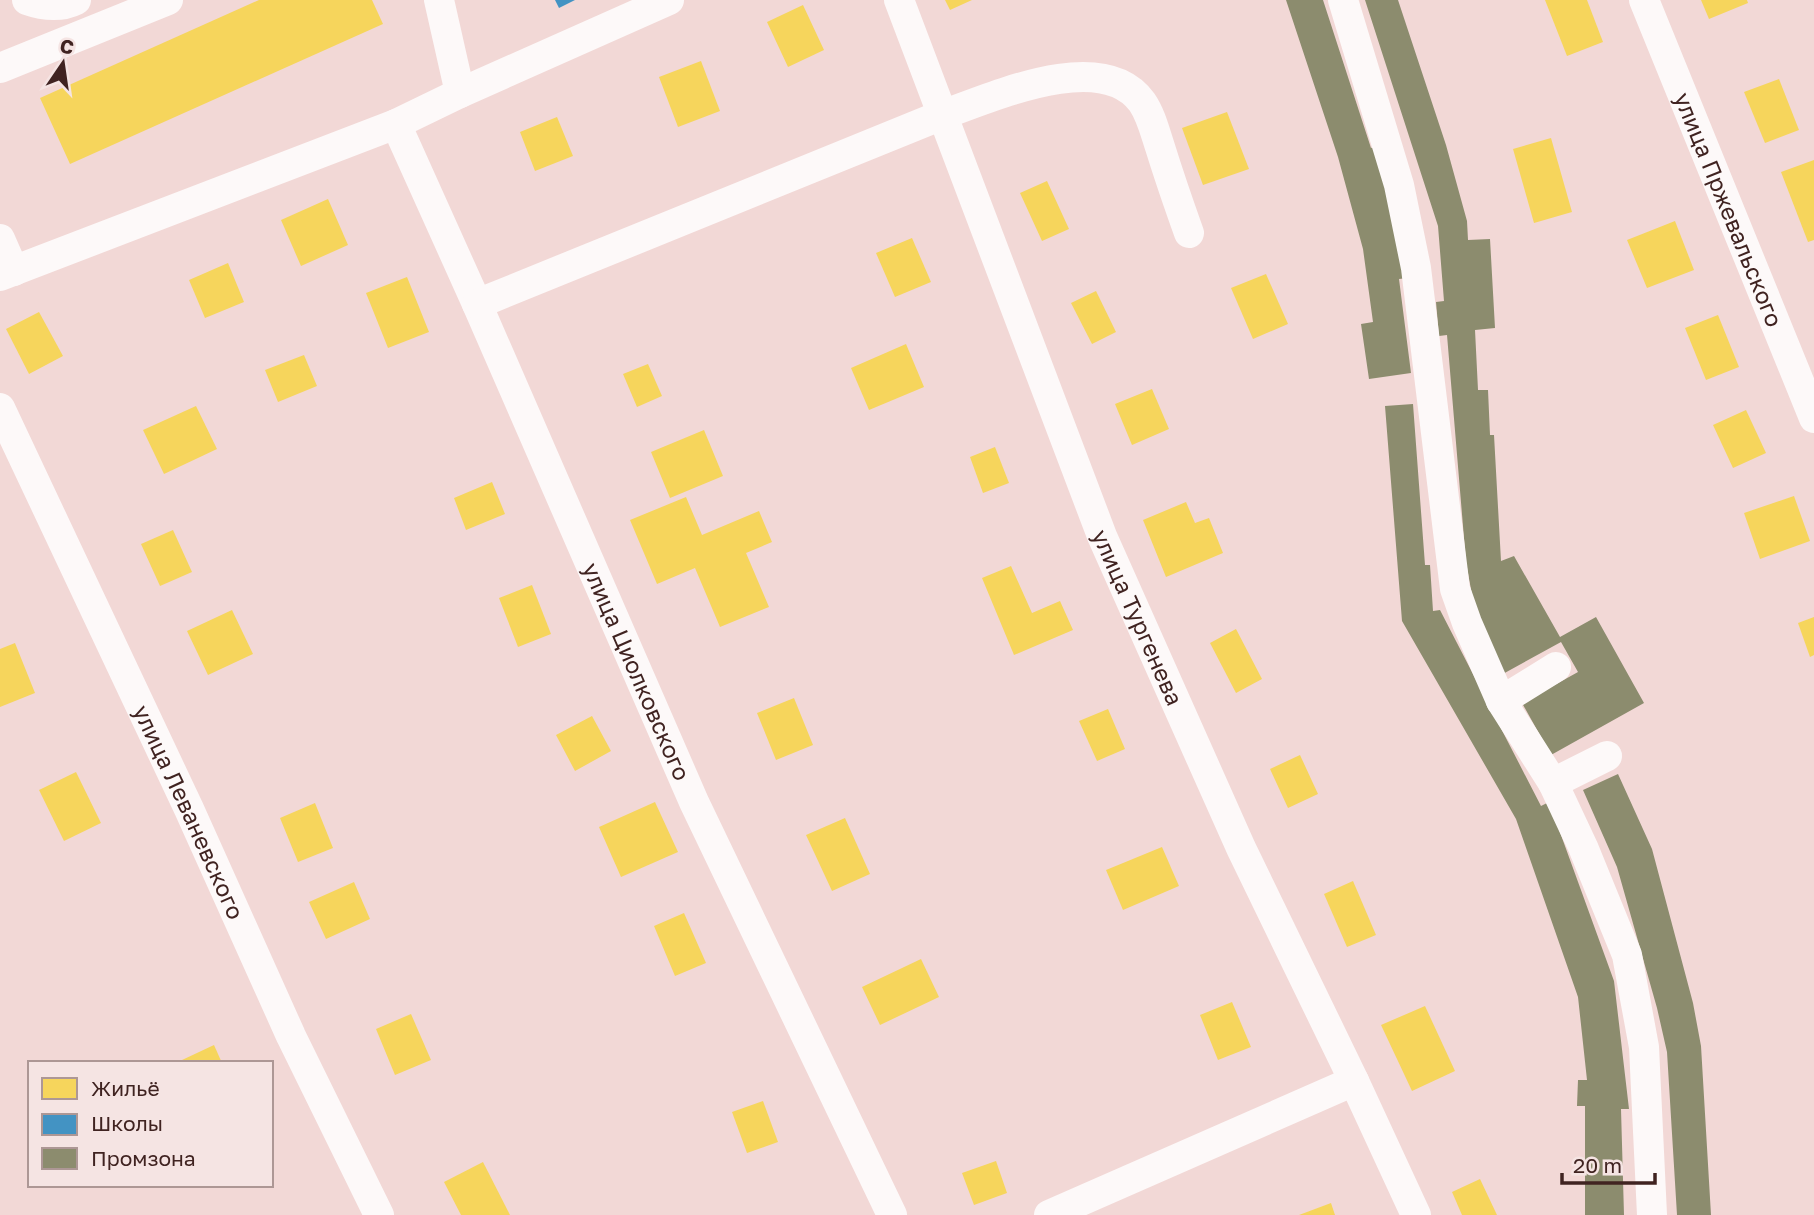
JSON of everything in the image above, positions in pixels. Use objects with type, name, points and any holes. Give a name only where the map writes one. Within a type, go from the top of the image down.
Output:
[{"type":"street","points":[[27,0],[39,5],[64,6],[76,0]]},
{"type":"street","points":[[0,68],[168,0]]},
{"type":"street","points":[[439,0],[460,93]]},
{"type":"street","points":[[0,239],[7,274],[396,124],[669,0]]},
{"type":"street","name":"улица Тургенева","points":[[899,0],[1102,536],[1241,848],[1416,1215]]},
{"type":"street","points":[[1343,0],[1399,185],[1416,268],[1455,589],[1501,701],[1553,783],[1628,955],[1644,1047],[1652,1215]]},
{"type":"street","name":"улица Пржевальского","points":[[1644,0],[1814,418]]},
{"type":"street","points":[[477,304],[942,115],[1019,88],[1069,78],[1096,76],[1125,85],[1142,103],[1152,122],[1189,233]]},
{"type":"street","name":"улица Циолковского","points":[[396,124],[694,802],[892,1215]]},
{"type":"street","name":"улица Леваневского","points":[[0,408],[189,810],[291,1036],[379,1215]]},
{"type":"street","points":[[1501,701],[1556,667]]},
{"type":"street","points":[[1553,783],[1607,756]]},
{"type":"street","points":[[1049,1215],[1354,1081]]},
{"type":"building: Жильё","points":[[259,0],[372,0],[383,24],[70,164],[40,98]]},
{"type":"building: Жильё","points":[[945,0],[972,0],[950,10]]},
{"type":"building: Жильё","points":[[1545,0],[1587,0],[1603,42],[1567,56]]},
{"type":"building: Жильё","points":[[1701,0],[1747,0],[1748,3],[1709,19]]},
{"type":"building: Жильё","points":[[803,5],[824,50],[788,67],[767,22]]},
{"type":"building: Жильё","points":[[701,61],[720,111],[678,127],[659,77]]},
{"type":"building: Жильё","points":[[1779,79],[1799,130],[1765,143],[1744,92]]},
{"type":"building: Жильё","points":[[1227,112],[1249,169],[1203,185],[1182,128]]},
{"type":"building: Жильё","points":[[557,117],[573,156],[535,171],[520,132]]},
{"type":"building: Жильё","points":[[1551,138],[1572,212],[1534,223],[1513,149]]},
{"type":"building: Жильё","points":[[1814,160],[1814,240],[1808,242],[1781,172]]},
{"type":"building: Жильё","points":[[1047,181],[1069,229],[1042,241],[1020,193]]},
{"type":"building: Жильё","points":[[328,199],[348,245],[301,266],[281,220]]},
{"type":"building: Жильё","points":[[1675,221],[1694,270],[1647,288],[1627,240]]},
{"type":"building: Жильё","points":[[912,238],[931,282],[895,297],[876,253]]},
{"type":"building: Жильё","points":[[228,263],[244,302],[205,318],[189,280]]},
{"type":"building: Жильё","points":[[1266,274],[1288,324],[1253,339],[1231,288]]},
{"type":"building: Жильё","points":[[407,277],[429,332],[388,348],[366,293]]},
{"type":"building: Жильё","points":[[1096,291],[1116,332],[1092,344],[1071,303]]},
{"type":"building: Жильё","points":[[39,312],[63,356],[29,374],[6,329]]},
{"type":"building: Жильё","points":[[1718,315],[1739,367],[1706,380],[1685,328]]},
{"type":"building: Жильё","points":[[906,344],[924,387],[869,410],[851,368]]},
{"type":"building: Жильё","points":[[304,355],[317,386],[278,402],[265,370]]},
{"type":"building: Жильё","points":[[648,364],[662,396],[637,407],[623,374]]},
{"type":"building: Жильё","points":[[1152,389],[1169,429],[1132,445],[1115,404]]},
{"type":"building: Жильё","points":[[196,406],[217,449],[164,474],[143,430]]},
{"type":"building: Жильё","points":[[1746,410],[1766,453],[1733,468],[1713,425]]},
{"type":"building: Жильё","points":[[704,430],[723,476],[670,498],[651,452]]},
{"type":"building: Жильё","points":[[995,447],[1009,483],[983,493],[970,457]]},
{"type":"building: Жильё","points":[[492,482],[505,514],[466,530],[454,498]]},
{"type":"building: Жильё","points":[[1794,496],[1810,541],[1760,559],[1744,513]]},
{"type":"building: Жильё","points":[[686,497],[702,535],[759,511],[772,542],[746,553],[769,607],[720,627],[695,568],[657,584],[630,520]]},
{"type":"building: Жильё","points":[[1186,502],[1195,523],[1209,518],[1223,553],[1166,577],[1143,520]]},
{"type":"building: Жильё","points":[[173,530],[192,572],[160,586],[141,544]]},
{"type":"building: Жильё","points":[[1011,566],[1032,613],[1060,601],[1073,630],[1014,655],[982,578]]},
{"type":"building: Жильё","points":[[532,585],[551,634],[518,647],[499,598]]},
{"type":"building: Жильё","points":[[232,610],[253,654],[208,675],[187,631]]},
{"type":"building: Жильё","points":[[1814,617],[1814,655],[1810,657],[1798,623]]},
{"type":"building: Жильё","points":[[1236,629],[1262,679],[1236,693],[1210,643]]},
{"type":"building: Жильё","points":[[15,643],[35,693],[0,707],[0,649]]},
{"type":"building: Жильё","points":[[794,698],[813,745],[776,760],[757,713]]},
{"type":"building: Жильё","points":[[1108,709],[1125,749],[1097,761],[1079,721]]},
{"type":"building: Жильё","points":[[592,716],[611,751],[575,771],[556,735]]},
{"type":"building: Жильё","points":[[1300,755],[1318,794],[1288,808],[1270,769]]},
{"type":"building: Жильё","points":[[76,772],[101,823],[64,841],[39,790]]},
{"type":"building: Жильё","points":[[655,802],[678,852],[621,877],[599,827]]},
{"type":"building: Жильё","points":[[315,803],[333,848],[298,862],[280,818]]},
{"type":"building: Жильё","points":[[845,818],[870,874],[832,891],[806,835]]},
{"type":"building: Жильё","points":[[1162,847],[1179,886],[1123,910],[1106,870]]},
{"type":"building: Жильё","points":[[1353,881],[1376,935],[1347,947],[1324,894]]},
{"type":"building: Жильё","points":[[354,882],[370,919],[326,939],[309,902]]},
{"type":"building: Жильё","points":[[684,913],[706,963],[675,976],[654,926]]},
{"type":"building: Жильё","points":[[921,959],[939,997],[880,1025],[862,987]]},
{"type":"building: Жильё","points":[[1232,1002],[1251,1047],[1218,1060],[1200,1015]]},
{"type":"building: Жильё","points":[[1425,1006],[1455,1071],[1412,1091],[1381,1025]]},
{"type":"building: Жильё","points":[[411,1014],[431,1060],[395,1075],[376,1029]]},
{"type":"building: Жильё","points":[[214,1045],[221,1061],[182,1061]]},
{"type":"building: Жильё","points":[[763,1101],[778,1142],[747,1153],[732,1112]]},
{"type":"building: Жильё","points":[[996,1161],[1007,1193],[974,1205],[962,1173]]},
{"type":"building: Жильё","points":[[483,1162],[510,1215],[461,1215],[444,1182]]},
{"type":"building: Жильё","points":[[1480,1179],[1497,1215],[1462,1215],[1452,1192]]},
{"type":"building: Жильё","points":[[1331,1203],[1335,1215],[1299,1215]]},
{"type":"building: Школы","points":[[555,0],[575,0],[559,8]]},
{"type":"building: Промзона","points":[[1286,0],[1323,0],[1371,148],[1377,146],[1408,278],[1399,279],[1411,373],[1369,379],[1361,324],[1373,322],[1363,249],[1338,157]]},
{"type":"building: Промзона","points":[[1365,0],[1398,0],[1446,145],[1467,221],[1468,240],[1490,239],[1495,328],[1475,330],[1478,390],[1488,390],[1490,435],[1494,435],[1501,561],[1514,556],[1560,637],[1596,617],[1644,703],[1551,755],[1522,703],[1578,672],[1561,642],[1501,675],[1474,606],[1466,562],[1447,335],[1439,336],[1436,302],[1444,301],[1438,226]]},
{"type":"building: Промзона","points":[[1413,404],[1425,565],[1430,565],[1433,611],[1440,610],[1541,806],[1549,802],[1614,981],[1629,1109],[1621,1109],[1624,1215],[1585,1215],[1585,1106],[1577,1106],[1578,1080],[1587,1080],[1578,997],[1516,819],[1402,621],[1385,406]]},
{"type":"building: Промзона","points":[[1618,774],[1652,849],[1693,1003],[1701,1046],[1711,1215],[1677,1215],[1667,1052],[1617,867],[1583,790]]}]
